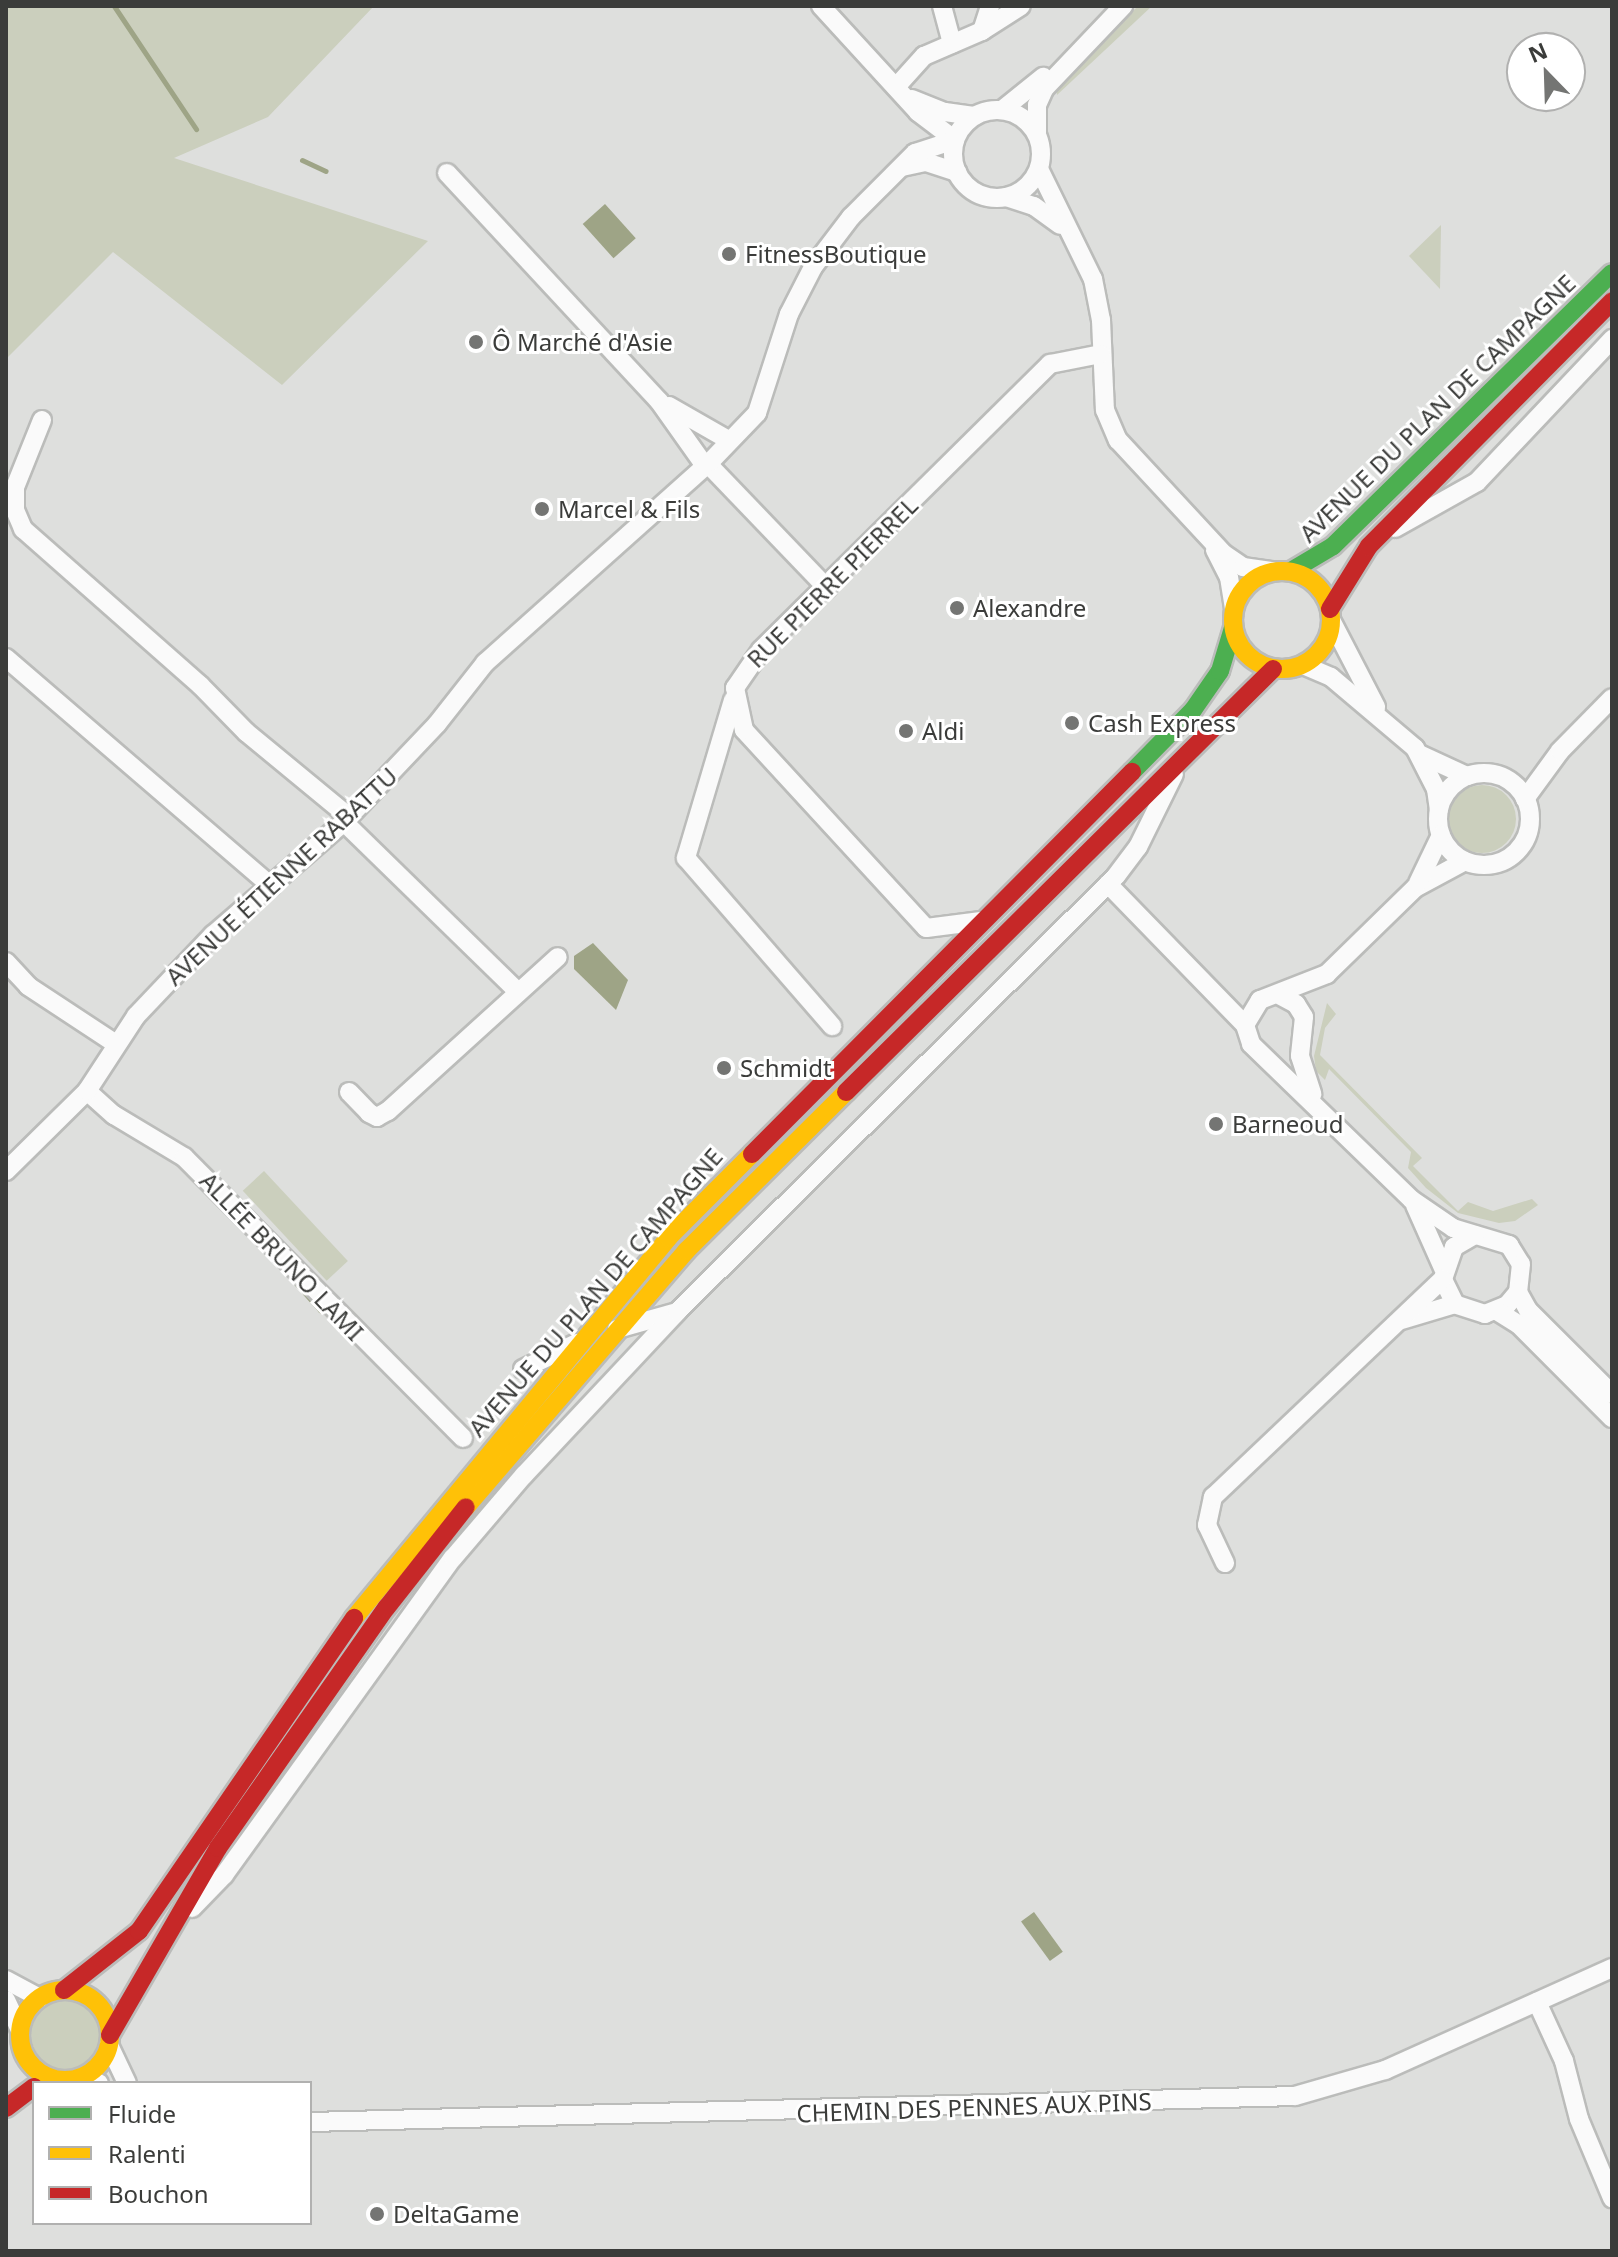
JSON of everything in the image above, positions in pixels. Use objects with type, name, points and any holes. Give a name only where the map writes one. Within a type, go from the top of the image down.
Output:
[{"type":"main road","name":"AVENUE DU PLAN DE CAMPAGNE","points":[[1282,571],[1333,546],[1612,273]]},
{"type":"main road","name":"AVENUE DU PLAN DE CAMPAGNE","points":[[1331,616],[1346,576],[1378,536],[1612,301]]},
{"type":"main road","points":[[1282,571],[1312,581],[1331,616],[1323,647],[1303,665],[1273,669],[1251,659],[1233,628],[1234,608],[1244,588],[1282,571]]},
{"type":"main road","name":"AVENUE DU PLAN DE CAMPAGNE","points":[[64,1990],[139,1931],[366,1601],[580,1342],[688,1217],[1193,710],[1220,671],[1233,628]]},
{"type":"main road","name":"AVENUE DU PLAN DE CAMPAGNE","points":[[110,2040],[162,1939],[218,1848],[387,1607],[615,1330],[697,1239],[1273,669]]},
{"type":"main road","points":[[6,2059],[40,1998],[64,1990],[91,1998],[101,2008],[110,2040],[91,2080],[46,2080],[32,2066],[20,2034]]},
{"type":"main road","points":[[6,2108],[32,2088]]},
{"type":"street","points":[[821,6],[899,90],[955,140],[957,172]]},
{"type":"street","points":[[942,6],[952,44]]},
{"type":"street","points":[[982,31],[990,6]]},
{"type":"street","points":[[899,90],[924,56],[982,31],[1021,6]]},
{"type":"street","points":[[899,90],[928,108],[974,116],[1002,110],[1027,94],[1111,6]]},
{"type":"street","points":[[1123,6],[1044,89],[1037,105],[1039,169],[1097,291],[1105,410],[1118,440],[1201,532],[1237,563],[1282,571]]},
{"type":"street","points":[[899,90],[915,121],[908,160]]},
{"type":"street","points":[[1002,110],[1016,113],[1037,133]]},
{"type":"street","points":[[908,160],[955,140],[974,116]]},
{"type":"street","points":[[908,160],[957,172],[983,196],[1006,197],[1034,206],[1070,236]]},
{"type":"street","name":"AVENUE ÉTIENNE RABATTU","points":[[6,1171],[87,1091],[116,1044],[186,963],[347,820],[437,724],[485,663],[730,441],[765,399],[789,314],[806,277],[851,217],[908,160]]},
{"type":"street","points":[[1006,197],[1026,188],[1039,169]]},
{"type":"street","points":[[447,173],[659,401],[708,464],[827,588]]},
{"type":"street","points":[[1378,536],[1477,482],[1612,339]]},
{"type":"street","name":"RUE PIERRE PIERREL","points":[[832,1026],[686,858],[742,672],[1050,364],[1101,354]]},
{"type":"street","points":[[659,401],[730,441]]},
{"type":"street","points":[[42,420],[15,487],[15,510],[23,529],[347,820],[516,990]]},
{"type":"street","points":[[1201,532],[1226,570],[1234,608]]},
{"type":"street","points":[[1331,616],[1381,716]]},
{"type":"street","points":[[6,658],[271,886]]},
{"type":"street","points":[[1303,665],[1331,677],[1381,716],[1419,754],[1436,789],[1441,835],[1415,888]]},
{"type":"street","points":[[734,697],[744,730],[926,928],[981,921]]},
{"type":"street","points":[[1525,799],[1560,751],[1612,698]]},
{"type":"street","points":[[1509,781],[1560,751]]},
{"type":"street","points":[[162,1939],[224,1875],[453,1558],[677,1312],[1108,884],[1138,847],[1184,754]]},
{"type":"street","points":[[1419,754],[1467,776]]},
{"type":"street","points":[[1314,1099],[1300,1042],[1304,1017],[1327,974],[1415,888],[1465,861],[1493,864],[1520,848],[1530,824],[1525,799],[1509,781],[1482,773],[1467,776],[1454,784],[1439,810]]},
{"type":"street","points":[[1441,835],[1465,861]]},
{"type":"street","points":[[1108,884],[1245,1025],[1258,1050],[1314,1099],[1412,1200],[1453,1228],[1500,1239],[1517,1254],[1522,1275],[1518,1292],[1497,1311]]},
{"type":"street","points":[[349,1092],[377,1117],[388,1111],[516,990],[558,957]]},
{"type":"street","points":[[6,962],[28,986],[116,1044]]},
{"type":"street","points":[[1245,1025],[1252,1006],[1327,974]]},
{"type":"street","points":[[1281,996],[1296,1004],[1304,1017]]},
{"type":"street","points":[[1258,1050],[1277,1055],[1300,1042]]},
{"type":"street","name":"ALLÉE BRUNO LAMI","points":[[87,1091],[114,1115],[184,1157],[463,1438]]},
{"type":"street","points":[[1412,1200],[1455,1304],[1473,1313],[1497,1311],[1518,1324],[1612,1418]]},
{"type":"street","points":[[1225,1563],[1207,1525],[1213,1497],[1400,1321],[1443,1273],[1454,1247],[1475,1235]]},
{"type":"street","points":[[1518,1292],[1528,1310],[1612,1394]]},
{"type":"street","points":[[1400,1321],[1455,1304]]},
{"type":"street","points":[[615,1330],[677,1312]]},
{"type":"street","points":[[523,1369],[580,1342]]},
{"type":"street","name":"CHEMIN DES PENNES AUX PINS","points":[[312,2122],[1280,2098],[1357,2080],[1612,1968]]},
{"type":"street","points":[[6,1980],[40,1998]]},
{"type":"street","points":[[6,2000],[20,2034]]},
{"type":"street","points":[[1537,2002],[1564,2061],[1579,2119],[1612,2198]]},
{"type":"street","points":[[110,2040],[126,2081]]},
{"type":"shaded area","points":[[6,6],[374,6],[268,117],[174,158],[428,241],[282,385],[113,252],[6,359]]},
{"type":"shaded area","points":[[1138,6],[1152,6],[1057,95],[1056,87]]},
{"type":"shaded area","points":[[605,204],[636,238],[613,258],[583,224]]},
{"type":"shaded area","points":[[1441,225],[1440,289],[1409,256]]},
{"type":"shaded area","points":[[1489,785],[1510,800],[1516,819],[1514,832],[1506,843],[1489,853],[1475,853],[1458,843],[1450,832],[1448,812],[1458,795],[1469,787]]},
{"type":"shaded area","points":[[593,943],[628,980],[616,1010],[574,969],[574,956]]},
{"type":"shaded area","points":[[1327,1003],[1336,1014],[1325,1028],[1320,1055],[1422,1158],[1413,1166],[1458,1211],[1468,1202],[1493,1211],[1532,1199],[1538,1205],[1515,1221],[1499,1223],[1458,1213],[1426,1188],[1408,1168],[1411,1152],[1329,1069],[1325,1080],[1316,1071],[1314,1056]]},
{"type":"shaded area","points":[[264,1171],[348,1261],[327,1281],[243,1191]]},
{"type":"shaded area","points":[[1034,1912],[1063,1952],[1050,1961],[1021,1921]]},
{"type":"shaded area","points":[[67,1998],[87,2004],[97,2014],[103,2034],[97,2054],[87,2064],[67,2070],[47,2064],[37,2054],[31,2034],[37,2014],[47,2004]]},
{"type":"waterway","points":[[114,6],[196,129]]},
{"type":"waterway","points":[[302,160],[326,171]]},
{"type":"waterway","points":[[295,1282],[320,1310],[324,1307]]},
{"type":"traffic: fast","points":[[1291,571],[1333,546],[1612,273]]},
{"type":"traffic: fast","points":[[1132,772],[1193,710],[1220,671],[1233,628]]},
{"type":"traffic: slow","points":[[1282,571],[1301,575],[1317,585],[1327,601],[1331,620],[1327,639],[1317,655],[1301,665],[1282,669],[1263,665],[1247,655],[1237,639],[1233,620],[1237,601],[1247,585],[1263,575],[1282,571]]},
{"type":"traffic: slow","points":[[466,1507],[686,1251],[846,1092]]},
{"type":"traffic: slow","points":[[354,1618],[668,1238],[752,1154]]},
{"type":"traffic: slow","points":[[65,1990],[82,1994],[97,2003],[106,2018],[110,2035],[106,2052],[97,2067],[82,2076],[65,2080],[48,2076],[33,2067],[24,2052],[20,2035],[24,2018],[33,2003],[48,1994],[65,1990]]},
{"type":"traffic: jam","points":[[1330,609],[1369,546],[1612,301]]},
{"type":"traffic: jam","points":[[846,1092],[1273,669]]},
{"type":"traffic: jam","points":[[752,1154],[1132,772]]},
{"type":"traffic: jam","points":[[110,2035],[218,1848],[387,1607],[466,1507]]},
{"type":"traffic: jam","points":[[64,1990],[139,1931],[354,1618]]},
{"type":"traffic: jam","points":[[6,2108],[32,2088]]},
{"type":"place","name":"FitnessBoutique","points":[[729,254]]},
{"type":"place","name":"Ô Marché d'Asie","points":[[476,342]]},
{"type":"place","name":"Marcel & Fils","points":[[542,509]]},
{"type":"place","name":"Alexandre","points":[[957,608]]},
{"type":"place","name":"Cash Express","points":[[1072,723]]},
{"type":"place","name":"Aldi","points":[[906,731]]},
{"type":"place","name":"Schmidt","points":[[724,1068]]},
{"type":"place","name":"Barneoud","points":[[1216,1124]]},
{"type":"place","name":"DeltaGame","points":[[377,2214]]}]
